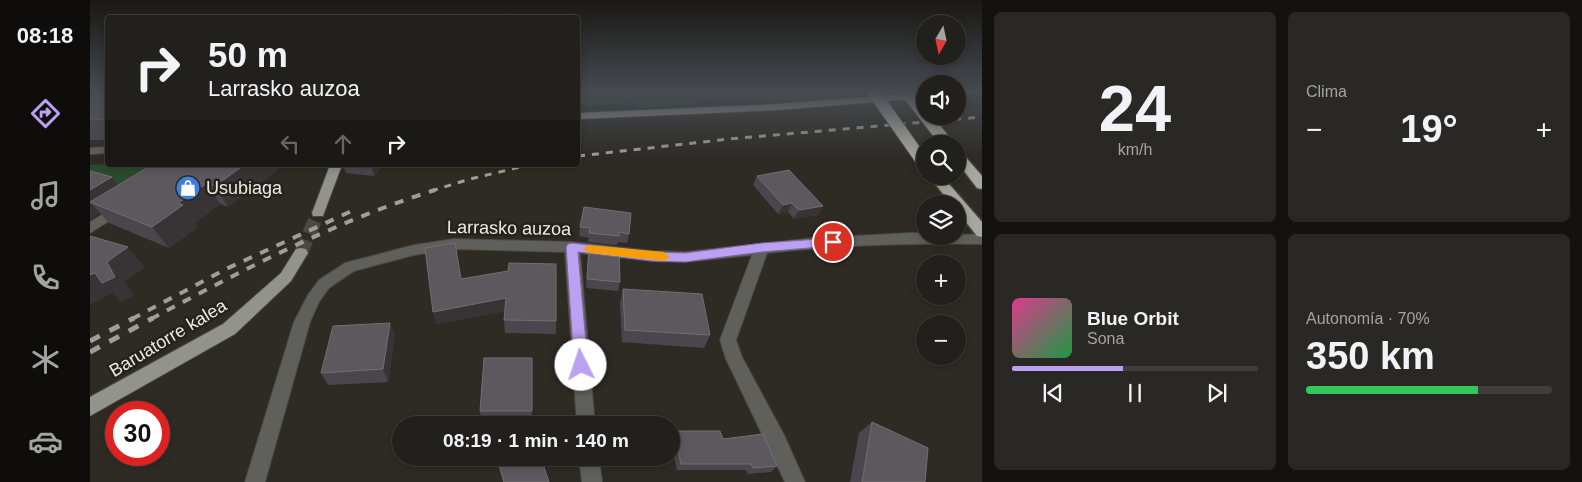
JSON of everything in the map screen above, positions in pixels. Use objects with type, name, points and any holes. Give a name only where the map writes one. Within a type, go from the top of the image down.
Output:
[{"type":"highway","points":[[888,113],[916,153]]},
{"type":"highway","points":[[923,113],[940,135]]},
{"type":"highway","points":[[966,167],[982,185]]},
{"type":"highway","points":[[943,185],[982,232]]},
{"type":"main road","points":[[580,116],[634,113]]},
{"type":"main road","points":[[318,213],[335,167]]},
{"type":"main road","name":"Baruatorre kalea","points":[[90,407],[229,329],[286,277],[301,253]]},
{"type":"street","points":[[90,151],[105,150]]},
{"type":"street","points":[[90,228],[129,202]]},
{"type":"street","name":"Larrasko auzoa","points":[[255,482],[302,322],[312,299],[335,275],[350,267],[379,258],[454,244],[572,247],[652,256],[685,257],[762,248],[910,238],[982,239]]},
{"type":"street","points":[[572,247],[585,416]]},
{"type":"street","points":[[762,248],[728,340],[734,359],[778,442],[795,482]]},
{"type":"street","points":[[590,466],[592,482]]},
{"type":"green space","points":[[105,164],[105,167],[152,167],[116,193],[90,185],[90,165]]},
{"type":"building","points":[[90,113],[105,113],[105,119],[90,120]]},
{"type":"building","points":[[149,167],[241,167],[215,186],[207,183],[178,203],[183,205],[152,227],[90,202]]},
{"type":"building","points":[[789,170],[823,206],[799,210],[792,203],[783,205],[757,176]]},
{"type":"building","points":[[90,171],[112,177],[90,190]]},
{"type":"building","points":[[584,207],[631,213],[629,234],[619,232],[619,236],[589,233],[590,228],[580,227]]},
{"type":"building","points":[[90,236],[128,247],[107,262],[115,277],[102,283],[95,273],[90,275]]},
{"type":"building","points":[[455,243],[461,279],[508,271],[509,263],[556,264],[556,321],[504,320],[506,298],[433,312],[425,248]]},
{"type":"building","points":[[589,246],[619,250],[620,282],[587,279]]},
{"type":"building","points":[[623,289],[702,294],[710,335],[625,330]]},
{"type":"building","points":[[390,323],[383,369],[321,373],[333,326]]},
{"type":"building","points":[[484,358],[532,358],[532,411],[480,411]]},
{"type":"building","points":[[872,422],[928,448],[925,482],[862,482]]},
{"type":"building","points":[[680,431],[720,431],[723,439],[763,434],[777,466],[753,468],[751,464],[681,464]]},
{"type":"building","points":[[499,466],[544,466],[549,482],[504,482]]},
{"type":"tunnel","points":[[301,253],[318,213]]},
{"type":"railway","points":[[580,156],[729,139],[982,117]]},
{"type":"railway","points":[[431,191],[521,167]]},
{"type":"railway","points":[[151,319],[290,248],[362,216],[435,190]]},
{"type":"railway","points":[[132,319],[226,269],[356,209]]},
{"type":"railway","points":[[90,341],[134,318]]},
{"type":"railway","points":[[90,352],[153,318]]},
{"type":"slow traffic","points":[[589,249],[664,257]]},
{"type":"place","name":"Usubiaga","points":[[188,188]]},
{"type":"route","points":[[581,365],[572,247],[652,256],[685,257],[833,242]]}]
